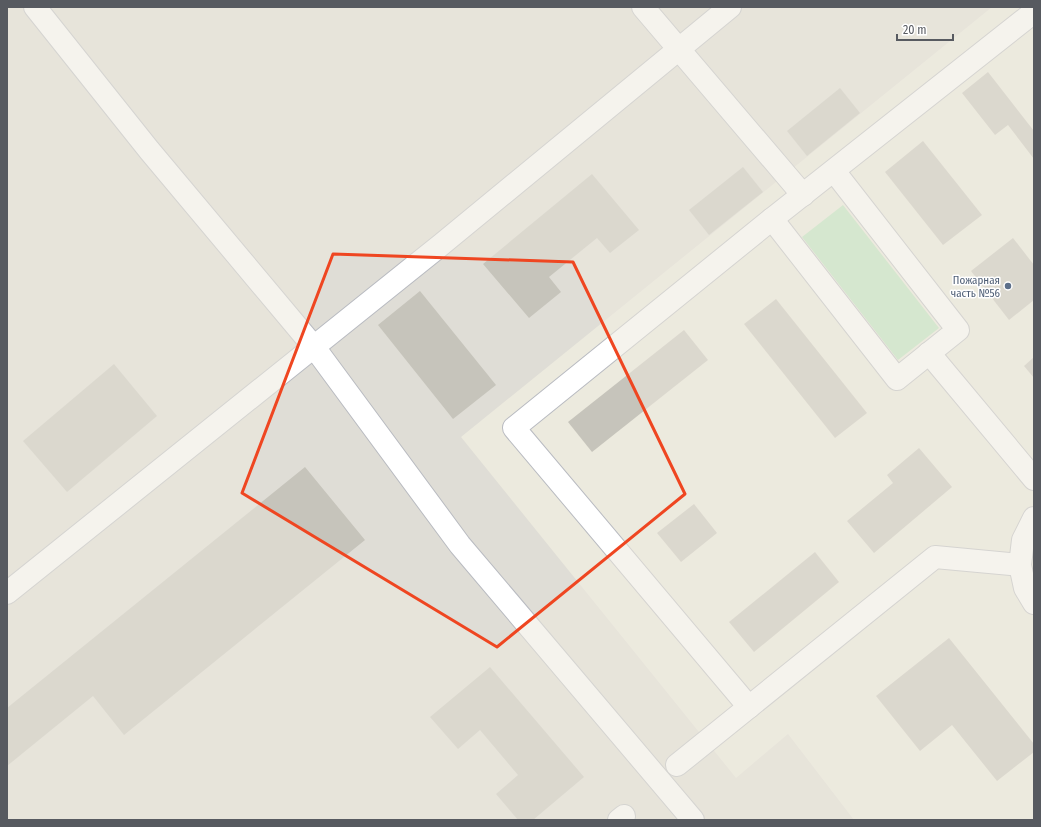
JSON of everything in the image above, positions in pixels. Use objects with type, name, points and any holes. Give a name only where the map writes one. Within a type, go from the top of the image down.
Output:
[{"type":"street","points":[[35,7],[149,150],[314,347],[460,545],[693,820]]},
{"type":"street","points":[[643,7],[803,195]]},
{"type":"street","points":[[7,593],[442,244],[730,7]]},
{"type":"street","points":[[749,706],[514,428],[772,219],[1034,12]]},
{"type":"street","points":[[772,219],[897,378],[958,330],[834,171]]},
{"type":"street","points":[[929,353],[1034,479]]},
{"type":"street","points":[[1034,518],[1023,540],[1020,565],[1025,588],[1034,603]]},
{"type":"street","points":[[677,764],[935,557],[1020,565]]},
{"type":"highlighted area","points":[[333,254],[573,262],[685,494],[497,647],[242,493]]},
{"type":"shaded area","points":[[7,7],[992,7],[461,437],[736,778],[788,734],[854,820],[7,820]]},
{"type":"green space","points":[[843,205],[939,328],[898,360],[802,237]]},
{"type":"building","points":[[988,72],[1034,131],[1034,159],[1008,125],[995,135],[962,93]]},
{"type":"building","points":[[840,88],[860,113],[807,156],[787,131]]},
{"type":"building","points":[[923,141],[982,215],[943,245],[885,172]]},
{"type":"building","points":[[743,167],[763,192],[709,235],[689,210]]},
{"type":"building","points":[[592,174],[639,230],[610,253],[597,238],[549,277],[561,292],[529,318],[483,264]]},
{"type":"building","name":"Пожарная часть №56","points":[[1013,238],[1034,265],[1034,300],[1009,320],[971,271]]},
{"type":"building","points":[[420,291],[496,385],[453,419],[378,325]]},
{"type":"building","points":[[776,299],[867,413],[835,438],[744,324]]},
{"type":"building","points":[[684,330],[708,360],[592,452],[568,422]]},
{"type":"building","points":[[1034,357],[1034,378],[1024,366]]},
{"type":"building","points":[[114,364],[157,416],[67,492],[23,441]]},
{"type":"building","points":[[919,448],[952,487],[874,553],[847,521],[893,483],[887,475]]},
{"type":"building","points":[[305,467],[365,540],[124,735],[93,696],[7,766],[7,708]]},
{"type":"building","points":[[694,504],[717,533],[681,562],[657,533]]},
{"type":"building","points":[[815,552],[839,582],[754,652],[729,622]]},
{"type":"building","points":[[949,638],[1034,744],[1034,752],[997,781],[952,725],[920,751],[876,696]]},
{"type":"building","points":[[490,667],[584,777],[533,820],[518,820],[496,794],[518,775],[480,730],[458,749],[430,717]]},
{"type":"place","name":"Пожарная часть №56","points":[[1008,286]]}]
